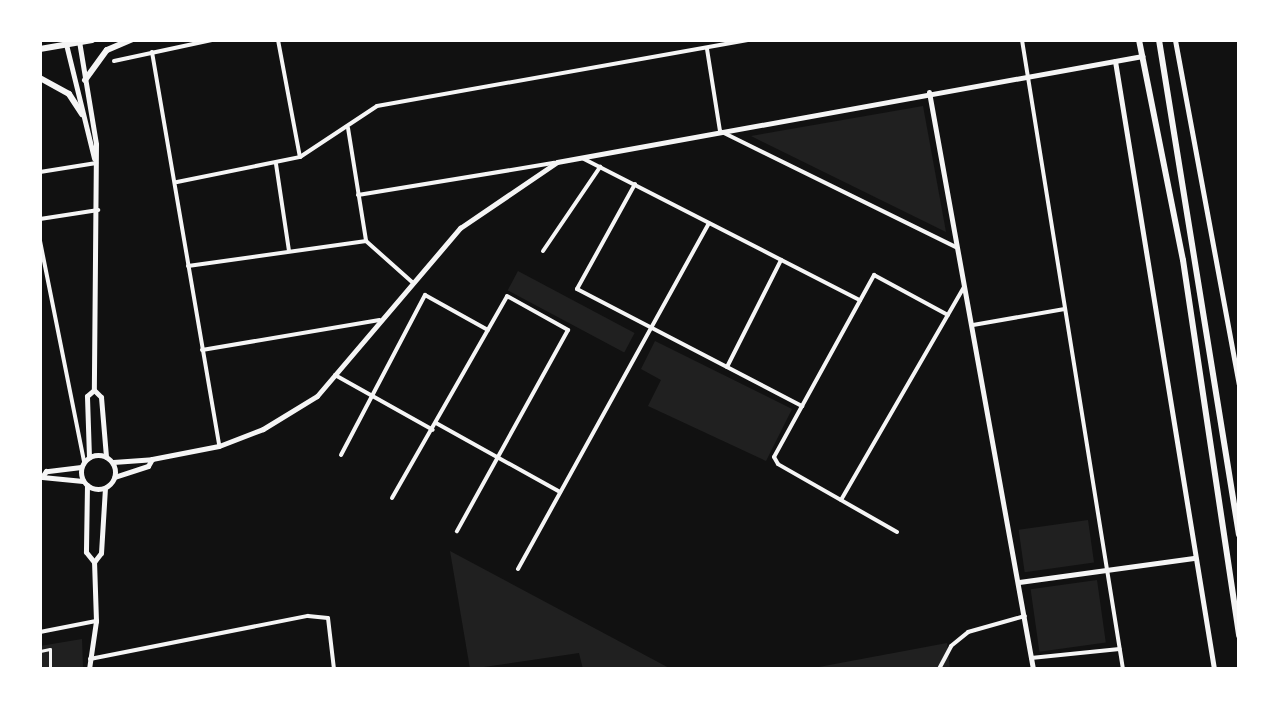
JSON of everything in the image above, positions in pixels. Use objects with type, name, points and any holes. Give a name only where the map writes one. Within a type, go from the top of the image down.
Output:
[{"type":"main road","points":[[40,49],[65,42],[92,40]]},
{"type":"main road","points":[[85,80],[107,50],[131,40]]},
{"type":"main road","points":[[1139,40],[1183,260],[1239,636]]},
{"type":"main road","points":[[1159,40],[1239,535]]},
{"type":"main road","points":[[40,78],[69,94],[82,114]]},
{"type":"street","points":[[114,61],[212,40]]},
{"type":"street","points":[[278,40],[300,157]]},
{"type":"street","points":[[177,182],[300,157],[377,106],[749,40]]},
{"type":"street","points":[[1022,40],[1123,669]]},
{"type":"street","points":[[1175,40],[1239,384]]},
{"type":"street","points":[[79,41],[96,163],[98,210],[94,390],[101,397],[106,457]]},
{"type":"street","points":[[65,42],[96,163]]},
{"type":"street","points":[[706,48],[720,131]]},
{"type":"street","points":[[152,52],[177,182],[219,446]]},
{"type":"street","points":[[358,195],[582,158],[929,92],[1142,56]]},
{"type":"street","points":[[1115,61],[1214,669]]},
{"type":"street","points":[[929,92],[1033,669]]},
{"type":"street","points":[[348,128],[366,241],[412,282]]},
{"type":"street","points":[[720,131],[958,249]]},
{"type":"street","points":[[582,158],[860,300]]},
{"type":"street","points":[[89,457],[106,457],[113,462],[152,459],[219,446],[263,429],[317,396],[460,228],[557,162]]},
{"type":"street","points":[[40,172],[96,163]]},
{"type":"street","points":[[276,164],[289,251]]},
{"type":"street","points":[[543,251],[600,167]]},
{"type":"street","points":[[635,184],[577,289],[802,406]]},
{"type":"street","points":[[40,219],[98,210]]},
{"type":"street","points":[[518,569],[709,223]]},
{"type":"street","points":[[40,241],[85,483],[86,552],[94,562],[96,621],[89,669]]},
{"type":"street","points":[[188,266],[366,241]]},
{"type":"street","points":[[727,367],[781,260]]},
{"type":"street","points":[[897,532],[774,461],[874,275],[948,315]]},
{"type":"street","points":[[841,500],[965,285]]},
{"type":"street","points":[[341,455],[425,295],[488,330]]},
{"type":"street","points":[[392,498],[507,296],[568,330],[457,531]]},
{"type":"street","points":[[973,325],[1065,309]]},
{"type":"street","points":[[202,350],[379,320]]},
{"type":"street","points":[[335,375],[433,430]]},
{"type":"street","points":[[41,477],[46,471],[82,465],[89,457],[87,396],[94,390]]},
{"type":"street","points":[[436,423],[561,492]]},
{"type":"street","points":[[94,562],[101,553],[105,488],[115,477],[148,466],[152,459]]},
{"type":"street","points":[[113,462],[115,477]]},
{"type":"street","points":[[41,477],[105,488]]},
{"type":"street","points":[[1019,582],[1195,558]]},
{"type":"street","points":[[90,660],[308,616],[328,618],[334,669]]},
{"type":"street","points":[[939,669],[951,646],[968,632],[1025,616]]},
{"type":"street","points":[[40,632],[96,621]]},
{"type":"street","points":[[40,651],[50,649],[50,669]]},
{"type":"street","points":[[1031,658],[1120,649]]},
{"type":"shaded area","points":[[923,106],[946,232],[751,136]]},
{"type":"shaded area","points":[[518,271],[635,333],[624,352],[508,290]]},
{"type":"shaded area","points":[[655,341],[792,409],[766,461],[648,406],[661,380],[641,369]]},
{"type":"shaded area","points":[[1088,520],[1094,563],[1025,572],[1019,530]]},
{"type":"shaded area","points":[[450,551],[671,669],[583,669],[579,653],[470,669]]},
{"type":"shaded area","points":[[1097,580],[1106,642],[1039,652],[1031,589]]},
{"type":"shaded area","points":[[82,639],[83,669],[40,669],[40,646]]},
{"type":"shaded area","points":[[947,643],[950,669],[808,669]]}]
